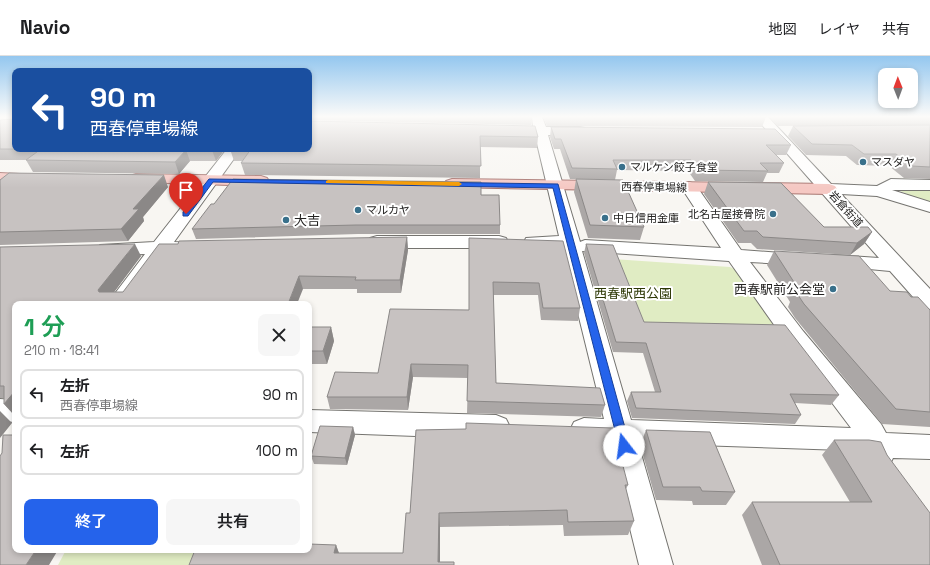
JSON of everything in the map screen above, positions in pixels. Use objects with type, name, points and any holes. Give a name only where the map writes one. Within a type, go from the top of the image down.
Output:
[{"type":"main road","points":[[0,178],[44,178]]},
{"type":"main road","points":[[119,179],[272,181]]},
{"type":"main road","name":"西春停車場線","points":[[434,184],[829,189]]},
{"type":"street","points":[[544,141],[656,565]]},
{"type":"street","name":"岩倉街道","points":[[788,141],[896,265],[928,298]]},
{"type":"street","points":[[120,301],[232,152]]},
{"type":"street","points":[[878,191],[891,184],[930,185]]},
{"type":"street","points":[[689,187],[735,255],[795,337],[871,432],[884,459],[893,472]]},
{"type":"street","points":[[829,189],[878,191],[930,207]]},
{"type":"street","points":[[358,242],[571,243],[896,265]]},
{"type":"street","points":[[92,250],[206,246]]},
{"type":"street","points":[[0,410],[12,411]]},
{"type":"street","points":[[312,421],[520,428]]},
{"type":"street","points":[[559,429],[843,438],[878,445],[930,447]]},
{"type":"green space","points":[[903,190],[930,190],[930,203],[900,191]]},
{"type":"green space","name":"西春駅西公園","points":[[598,258],[730,267],[738,271],[778,330],[608,326]]},
{"type":"green space","points":[[64,553],[195,553],[190,565],[58,565]]},
{"type":"building","points":[[0,141],[12,141],[12,149],[0,149]]},
{"type":"building","points":[[312,141],[480,141],[481,166],[241,163],[249,152],[312,152]]},
{"type":"building","points":[[562,141],[787,141],[791,145],[766,145],[784,163],[760,163],[768,171],[698,170],[691,160],[613,160],[617,169],[572,168]]},
{"type":"building","points":[[809,141],[930,141],[930,167],[912,166],[896,154],[864,154],[852,145],[812,144]]},
{"type":"building","points":[[37,152],[184,152],[175,162],[26,160]]},
{"type":"building","points":[[9,173],[164,175],[133,209],[139,209],[121,229],[0,232],[0,180]]},
{"type":"building","points":[[233,179],[481,182],[481,195],[499,195],[500,225],[356,225],[192,229]]},
{"type":"building","points":[[576,179],[623,180],[644,227],[590,225]]},
{"type":"building","points":[[708,182],[781,183],[824,227],[868,227],[872,232],[857,243],[763,237],[757,231],[744,231]]},
{"type":"building","points":[[407,237],[400,280],[355,280],[356,277],[299,276],[289,301],[12,301],[12,395],[4,404],[4,386],[0,386],[0,247],[135,244],[98,290],[99,292],[123,292],[159,244],[178,244],[179,241]]},
{"type":"building","points":[[469,238],[563,241],[580,308],[543,308],[539,283],[493,282],[496,383],[600,388],[605,405],[467,401],[468,365],[411,364],[407,397],[327,397],[335,372],[378,373],[390,309],[469,310]]},
{"type":"building","points":[[586,244],[613,245],[644,322],[785,325],[839,395],[790,394],[801,415],[636,408],[631,392],[661,392],[646,343],[616,342]]},
{"type":"building","points":[[774,251],[859,256],[890,291],[907,292],[911,297],[918,297],[930,310],[930,412],[896,409],[804,304],[796,292],[801,293]]},
{"type":"building","points":[[312,327],[331,327],[323,351],[312,351]]},
{"type":"building","points":[[466,423],[613,428],[628,485],[625,485],[634,521],[568,522],[567,510],[439,513],[438,562],[454,562],[454,565],[189,565],[194,553],[312,553],[312,544],[336,545],[334,553],[403,553],[406,513],[410,513],[416,430],[466,429]]},
{"type":"building","points":[[320,426],[353,427],[345,458],[312,456]]},
{"type":"building","points":[[646,430],[710,432],[735,492],[702,491],[700,487],[663,487]]},
{"type":"building","points":[[3,435],[12,435],[12,553],[34,553],[26,565],[0,565],[0,456],[2,453]]},
{"type":"building","points":[[834,440],[869,440],[881,442],[887,455],[930,513],[930,565],[780,565],[752,502],[872,502]]},
{"type":"slow traffic","points":[[328,182],[459,184]]},
{"type":"place","name":"マスダヤ","points":[[863,162]]},
{"type":"place","name":"マルケン餃子食堂","points":[[622,167]]},
{"type":"place","name":"マルカヤ","points":[[358,210]]},
{"type":"place","name":"北名古屋接骨院","points":[[773,214]]},
{"type":"place","name":"中日信用金庫","points":[[605,218]]},
{"type":"place","name":"大吉","points":[[286,220]]},
{"type":"place","name":"西春駅前公会堂","points":[[833,289]]},
{"type":"route","points":[[186,214],[212,180],[556,186],[624,446]]}]
